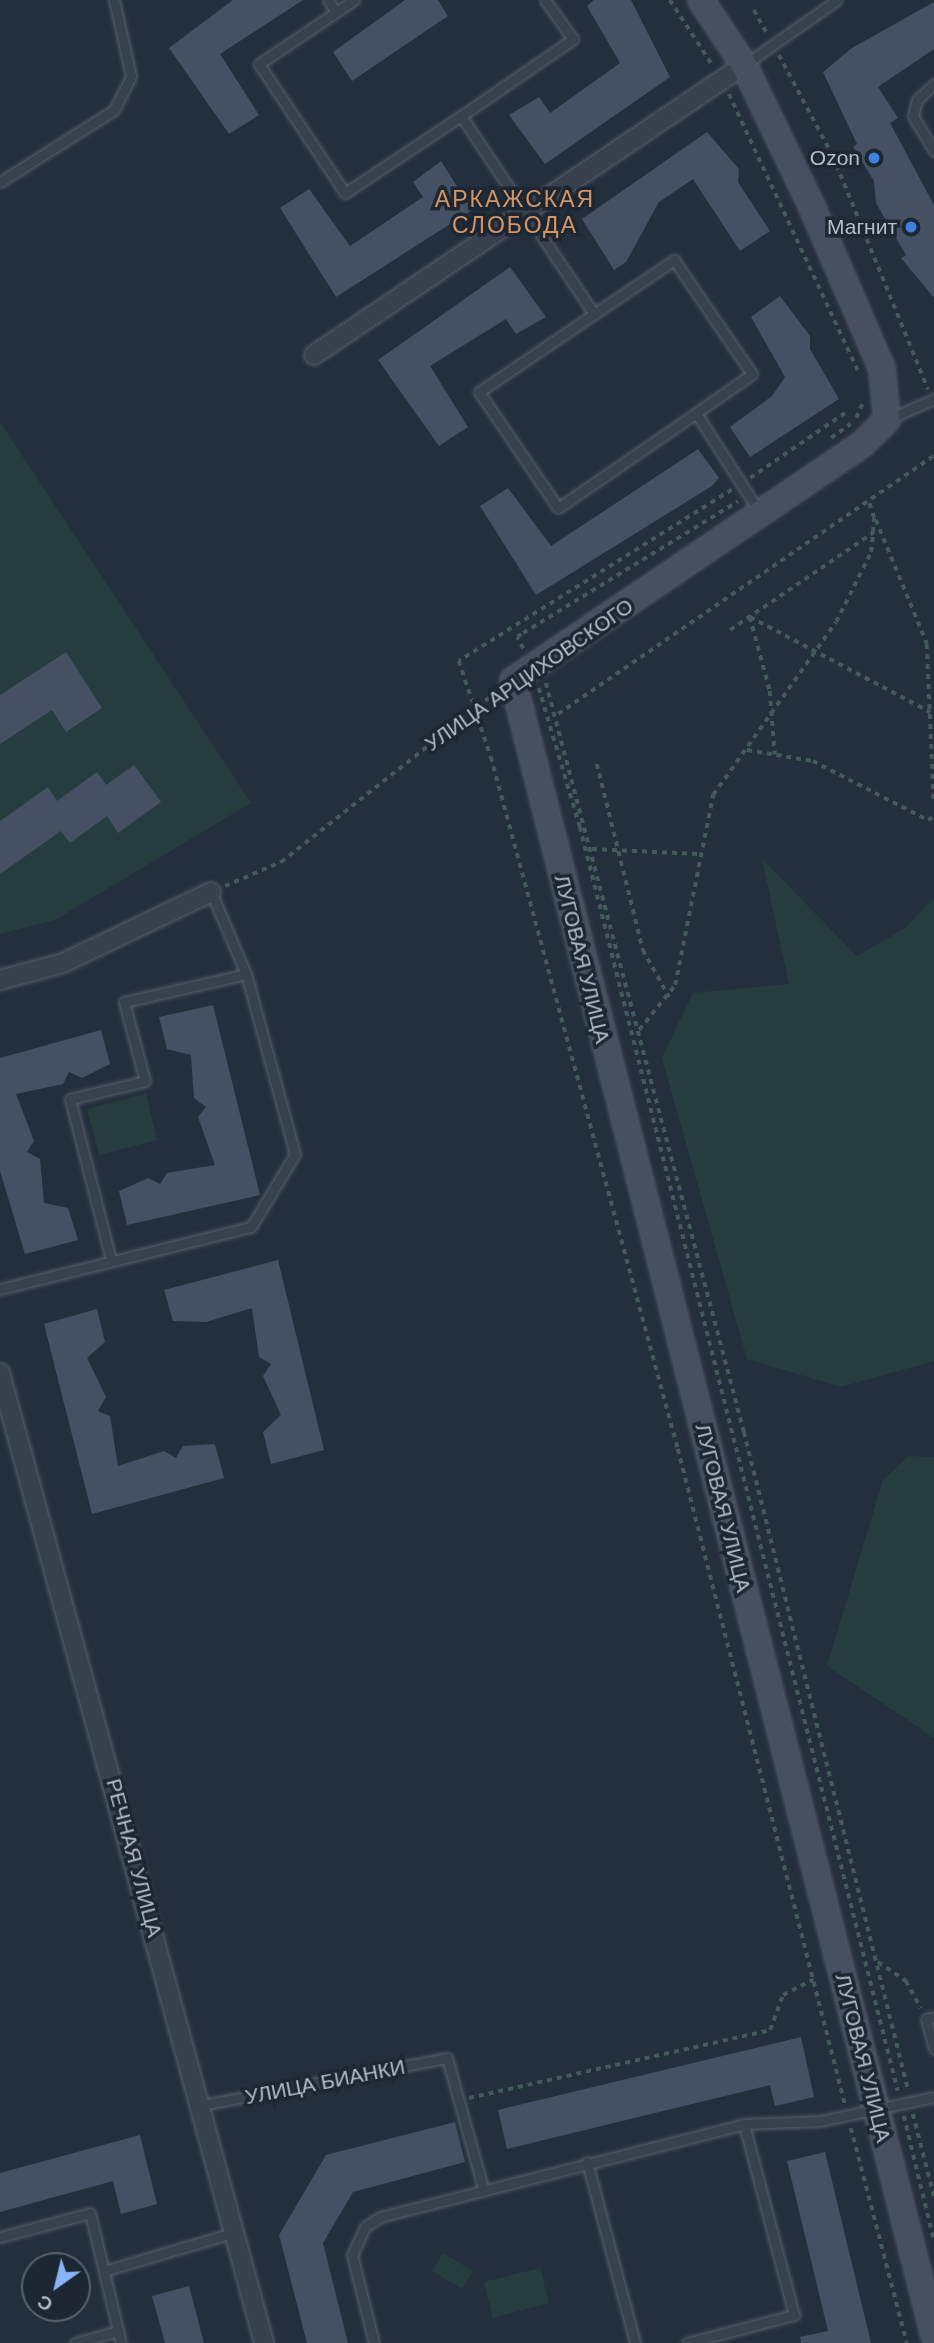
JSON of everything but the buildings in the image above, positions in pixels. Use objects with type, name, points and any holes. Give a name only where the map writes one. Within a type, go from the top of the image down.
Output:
[{"type":"street","points":[[701,0],[744,65],[882,369],[887,420]]},
{"type":"street","points":[[314,355],[528,215],[744,65]]},
{"type":"street","name":"УЛИЦА АРЦИХОВСКОГО","points":[[529,672],[755,505],[861,446],[887,420]]},
{"type":"street","name":"ЛУГОВАЯ УЛИЦА","points":[[529,672],[876,2110],[934,2335]]},
{"type":"street","points":[[0,980],[63,963],[211,892]]},
{"type":"street","name":"РЕЧНАЯ УЛИЦА","points":[[0,1373],[202,2105],[264,2343]]},
{"type":"lane","points":[[0,183],[114,110],[131,76],[114,0]]},
{"type":"lane","points":[[328,0],[336,12]]},
{"type":"lane","points":[[354,0],[259,64],[345,194],[573,39],[545,0]]},
{"type":"lane","points":[[744,65],[838,0]]},
{"type":"lane","points":[[934,84],[917,100],[913,116],[934,151]]},
{"type":"lane","points":[[461,116],[594,314]]},
{"type":"lane","points":[[674,260],[752,374],[558,508],[479,392],[594,314],[674,260]]},
{"type":"lane","name":"УЛИЦА АРЦИХОВСКОГО","points":[[887,420],[933,400]]},
{"type":"lane","points":[[696,413],[755,505]]},
{"type":"lane","points":[[0,1289],[250,1227],[295,1154],[246,974],[211,892]]},
{"type":"lane","points":[[111,1260],[70,1099],[145,1081],[124,1003],[246,974]]},
{"type":"lane","points":[[930,2018],[934,2049]]},
{"type":"lane","name":"УЛИЦА БИАНКИ","points":[[202,2105],[447,2058],[459,2100]]},
{"type":"lane","points":[[374,2343],[352,2255],[365,2227],[380,2217],[483,2188],[744,2124],[876,2110],[934,2097]]},
{"type":"lane","points":[[459,2100],[483,2188]]},
{"type":"lane","points":[[687,2343],[794,2315],[744,2124]]},
{"type":"lane","points":[[587,2162],[635,2343]]},
{"type":"lane","points":[[0,2237],[90,2213],[121,2343]]},
{"type":"lane","points":[[104,2271],[236,2232]]},
{"type":"lane","points":[[75,2343],[118,2331]]},
{"type":"path","points":[[670,0],[720,80],[775,183],[861,379]]},
{"type":"path","points":[[754,10],[833,156],[933,400]]},
{"type":"path","points":[[828,439],[859,414],[863,387]]},
{"type":"path","points":[[557,715],[934,456]]},
{"type":"path","points":[[868,501],[928,644],[934,803]]},
{"type":"path","points":[[755,505],[517,637],[580,827],[906,2103],[934,2196]]},
{"type":"path","points":[[639,1030],[669,997],[713,795],[817,652],[868,559],[874,532],[874,517]]},
{"type":"path","points":[[730,630],[874,532]]},
{"type":"path","points":[[750,617],[930,712]]},
{"type":"path","points":[[750,617],[773,713],[775,755]]},
{"type":"path","points":[[529,672],[557,715],[639,1030],[878,1962],[934,2240]]},
{"type":"path","name":"УЛИЦА АРЦИХОВСКОГО","points":[[211,892],[281,862],[529,672]]},
{"type":"path","points":[[747,750],[813,761],[928,820],[934,817]]},
{"type":"path","points":[[597,764],[643,950],[669,997]]},
{"type":"path","points":[[592,849],[699,854]]},
{"type":"path","points":[[878,1962],[906,1981],[930,2018]]},
{"type":"path","points":[[459,2100],[770,2029],[783,1995],[813,1980]]},
{"type":"green space","points":[[0,422],[251,803],[55,920],[0,934]]},
{"type":"green space","points":[[762,859],[857,956],[905,928],[934,898],[934,1361],[841,1387],[747,1359],[662,1058],[693,993],[789,984]]},
{"type":"green space","points":[[146,1094],[157,1140],[99,1155],[87,1109]]},
{"type":"green space","points":[[909,1456],[934,1457],[934,1738],[827,1666],[883,1480]]},
{"type":"green space","points":[[443,2253],[473,2271],[462,2289],[432,2271]]},
{"type":"green space","points":[[540,2268],[549,2303],[493,2318],[484,2282]]},
{"type":"place","name":"Ozon","points":[[874,158]]},
{"type":"place","name":"Магнит","points":[[911,227]]},
{"type":"district","name":"АРКАЖСКАЯ СЛОБОДА","points":[[515,212]]}]
